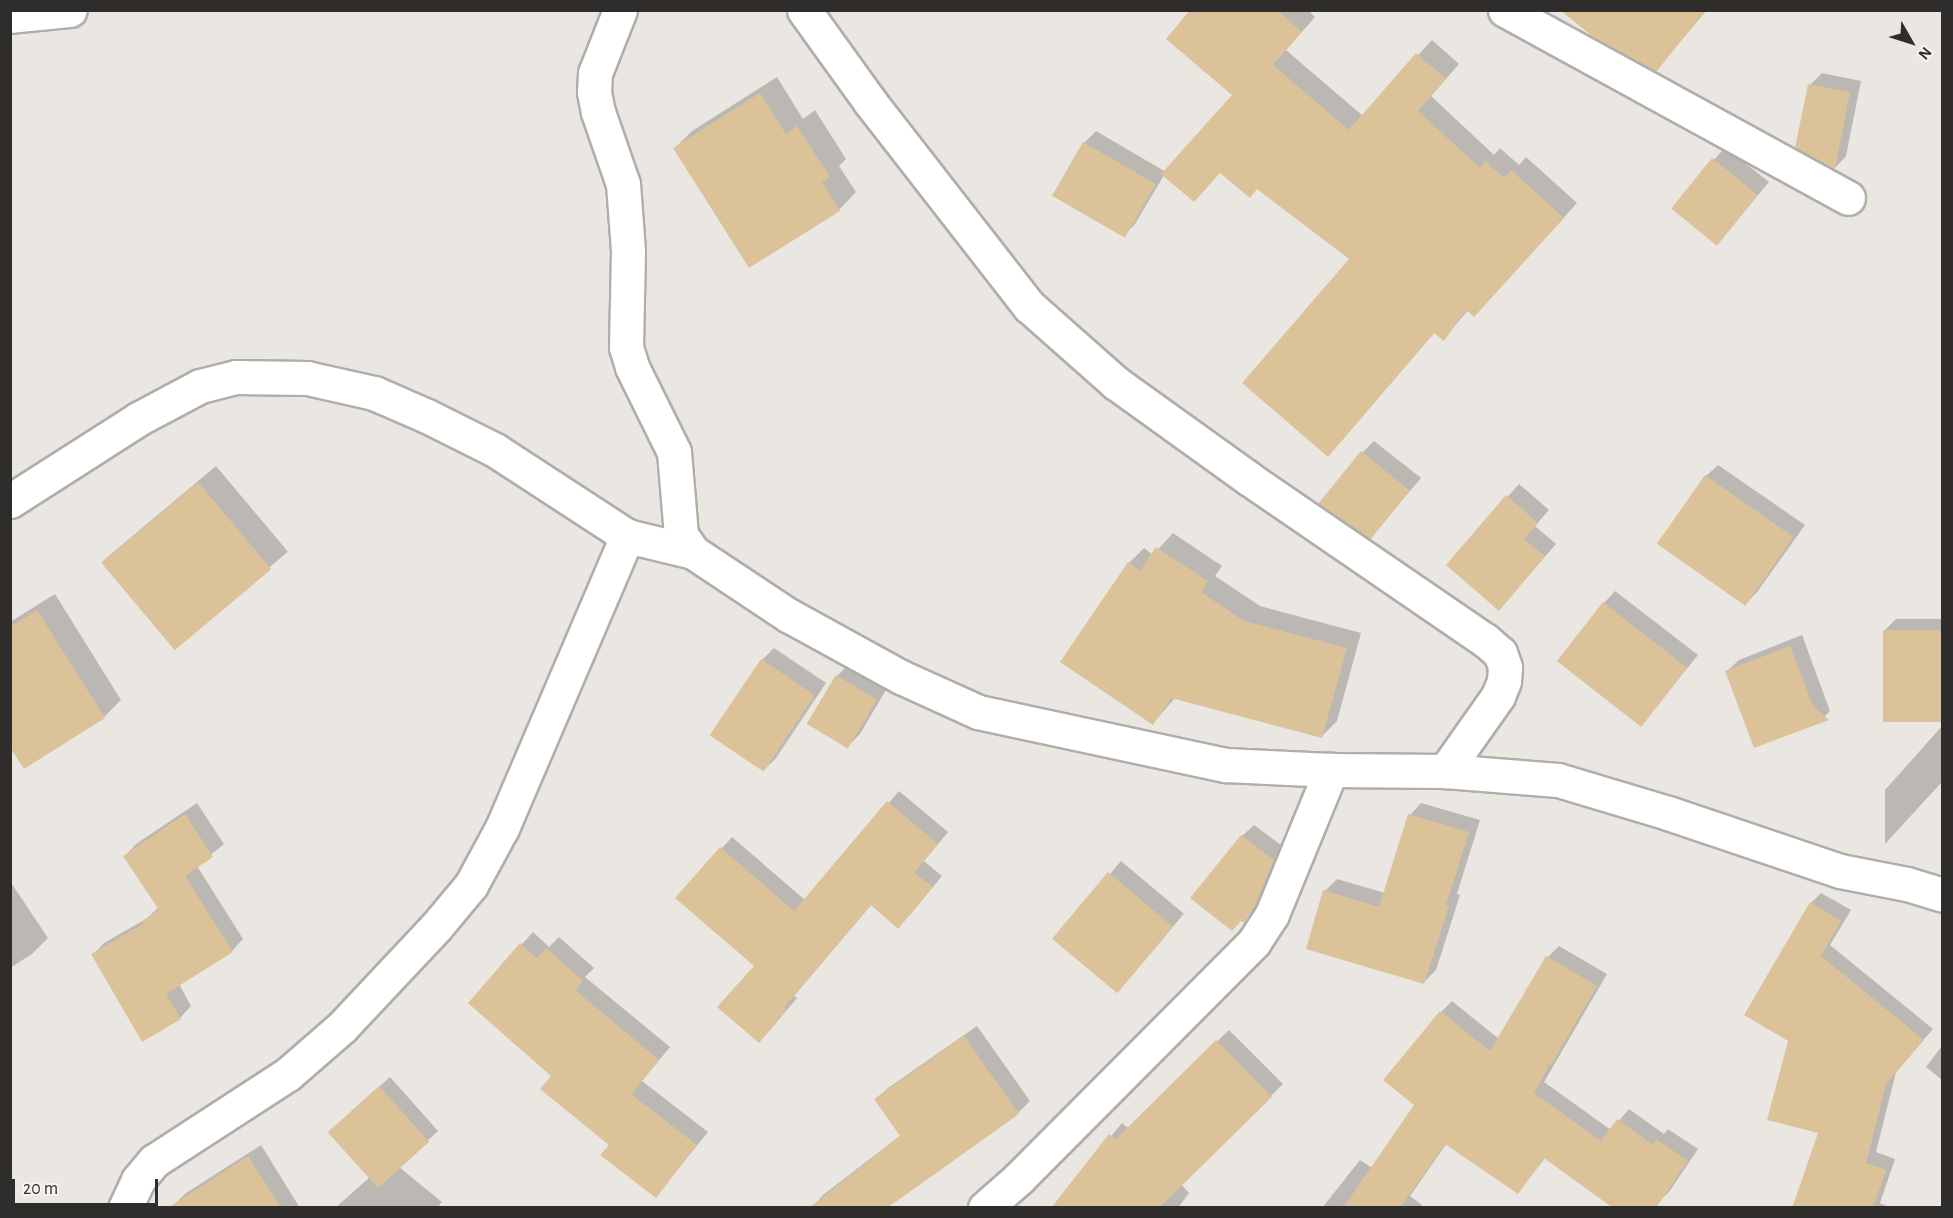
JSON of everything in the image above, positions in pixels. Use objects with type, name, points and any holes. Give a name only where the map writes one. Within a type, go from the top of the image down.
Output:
[{"type":"street","points":[[10,15],[70,10]]},
{"type":"street","points":[[620,10],[595,72],[594,92],[598,112],[623,184],[628,251],[626,347],[632,367],[674,452],[681,535],[693,552]]},
{"type":"street","points":[[804,10],[870,102],[1029,306],[1116,383],[1248,478],[1476,633],[1500,653],[1505,667],[1504,681],[1498,696],[1445,771]]},
{"type":"street","points":[[1505,10],[1848,198]]},
{"type":"street","points":[[10,501],[138,419],[200,386],[236,377],[307,378],[374,393],[427,416],[495,450],[627,536],[693,552],[788,615],[901,677],[978,712],[1226,765],[1331,770],[1445,771],[1558,780],[1668,813],[1840,871],[1908,884],[1942,896]]},
{"type":"street","points":[[125,1208],[145,1169],[154,1161],[288,1074],[342,1027],[436,927],[471,885],[502,828],[627,536]]},
{"type":"street","points":[[986,1208],[1018,1179],[1254,942],[1272,914],[1331,770]]},
{"type":"building","points":[[1190,10],[1277,10],[1302,32],[1273,65],[1349,130],[1416,53],[1446,79],[1418,111],[1480,168],[1485,161],[1504,178],[1511,170],[1564,218],[1474,317],[1466,310],[1444,341],[1434,333],[1328,457],[1242,383],[1349,259],[1257,189],[1250,198],[1220,173],[1194,202],[1161,174],[1232,95],[1166,39]]},
{"type":"building","points":[[1560,10],[1706,10],[1656,72],[1592,36]]},
{"type":"building","points":[[1808,84],[1850,92],[1835,169],[1795,148]]},
{"type":"building","points":[[760,93],[786,134],[797,126],[830,177],[822,182],[840,211],[749,268],[673,148]]},
{"type":"building","points":[[1083,142],[1156,184],[1125,238],[1052,196]]},
{"type":"building","points":[[1712,158],[1758,195],[1717,246],[1671,209]]},
{"type":"building","points":[[1361,451],[1410,491],[1367,543],[1318,504]]},
{"type":"building","points":[[1705,475],[1793,537],[1745,606],[1657,544]]},
{"type":"building","points":[[198,482],[271,569],[175,650],[101,563]]},
{"type":"building","points":[[1506,495],[1538,523],[1524,539],[1545,556],[1499,611],[1446,565]]},
{"type":"building","points":[[1156,547],[1208,581],[1201,592],[1244,621],[1347,648],[1322,738],[1171,698],[1153,725],[1060,662],[1128,562],[1140,571]]},
{"type":"building","points":[[1603,602],[1687,668],[1641,727],[1557,661]]},
{"type":"building","points":[[37,610],[105,718],[24,769],[10,747],[10,627]]},
{"type":"building","points":[[1883,630],[1942,630],[1942,722],[1883,722]]},
{"type":"building","points":[[1790,646],[1813,706],[1829,720],[1754,748],[1725,671]]},
{"type":"building","points":[[761,659],[815,695],[763,772],[710,735]]},
{"type":"building","points":[[836,675],[877,700],[848,749],[807,724]]},
{"type":"building","points":[[887,801],[938,844],[914,873],[933,887],[898,929],[871,905],[784,1007],[787,1010],[759,1043],[717,1007],[754,966],[675,898],[720,847],[794,911]]},
{"type":"building","points":[[185,814],[213,857],[185,876],[233,952],[166,994],[181,1019],[142,1042],[91,954],[143,924],[142,921],[159,910],[123,856]]},
{"type":"building","points":[[1408,814],[1469,832],[1446,905],[1449,906],[1424,984],[1306,949],[1323,890],[1379,907]]},
{"type":"building","points":[[1241,835],[1274,860],[1255,905],[1244,923],[1241,921],[1232,931],[1190,898]]},
{"type":"building","points":[[1108,872],[1173,927],[1117,993],[1052,939]]},
{"type":"building","points":[[1810,902],[1841,921],[1821,956],[1924,1040],[1886,1084],[1866,1163],[1886,1170],[1873,1208],[1792,1208],[1818,1133],[1767,1120],[1788,1041],[1744,1015]]},
{"type":"building","points":[[520,943],[537,958],[546,948],[583,981],[575,990],[659,1060],[631,1094],[697,1145],[656,1198],[600,1155],[609,1145],[540,1089],[551,1076],[468,1003]]},
{"type":"building","points":[[1546,956],[1597,986],[1551,1065],[1544,1063],[1549,1066],[1534,1093],[1601,1141],[1617,1119],[1653,1145],[1656,1139],[1688,1161],[1656,1208],[1613,1208],[1544,1158],[1518,1194],[1445,1144],[1400,1208],[1343,1208],[1414,1105],[1383,1080],[1440,1011],[1490,1051]]},
{"type":"building","points":[[964,1036],[1019,1114],[887,1208],[809,1208],[900,1136],[874,1099]]},
{"type":"building","points":[[1216,1040],[1272,1097],[1159,1208],[1051,1208],[1109,1134],[1116,1139]]},
{"type":"building","points":[[379,1086],[429,1142],[378,1188],[328,1132]]},
{"type":"building","points":[[248,1156],[281,1208],[168,1208]]}]
